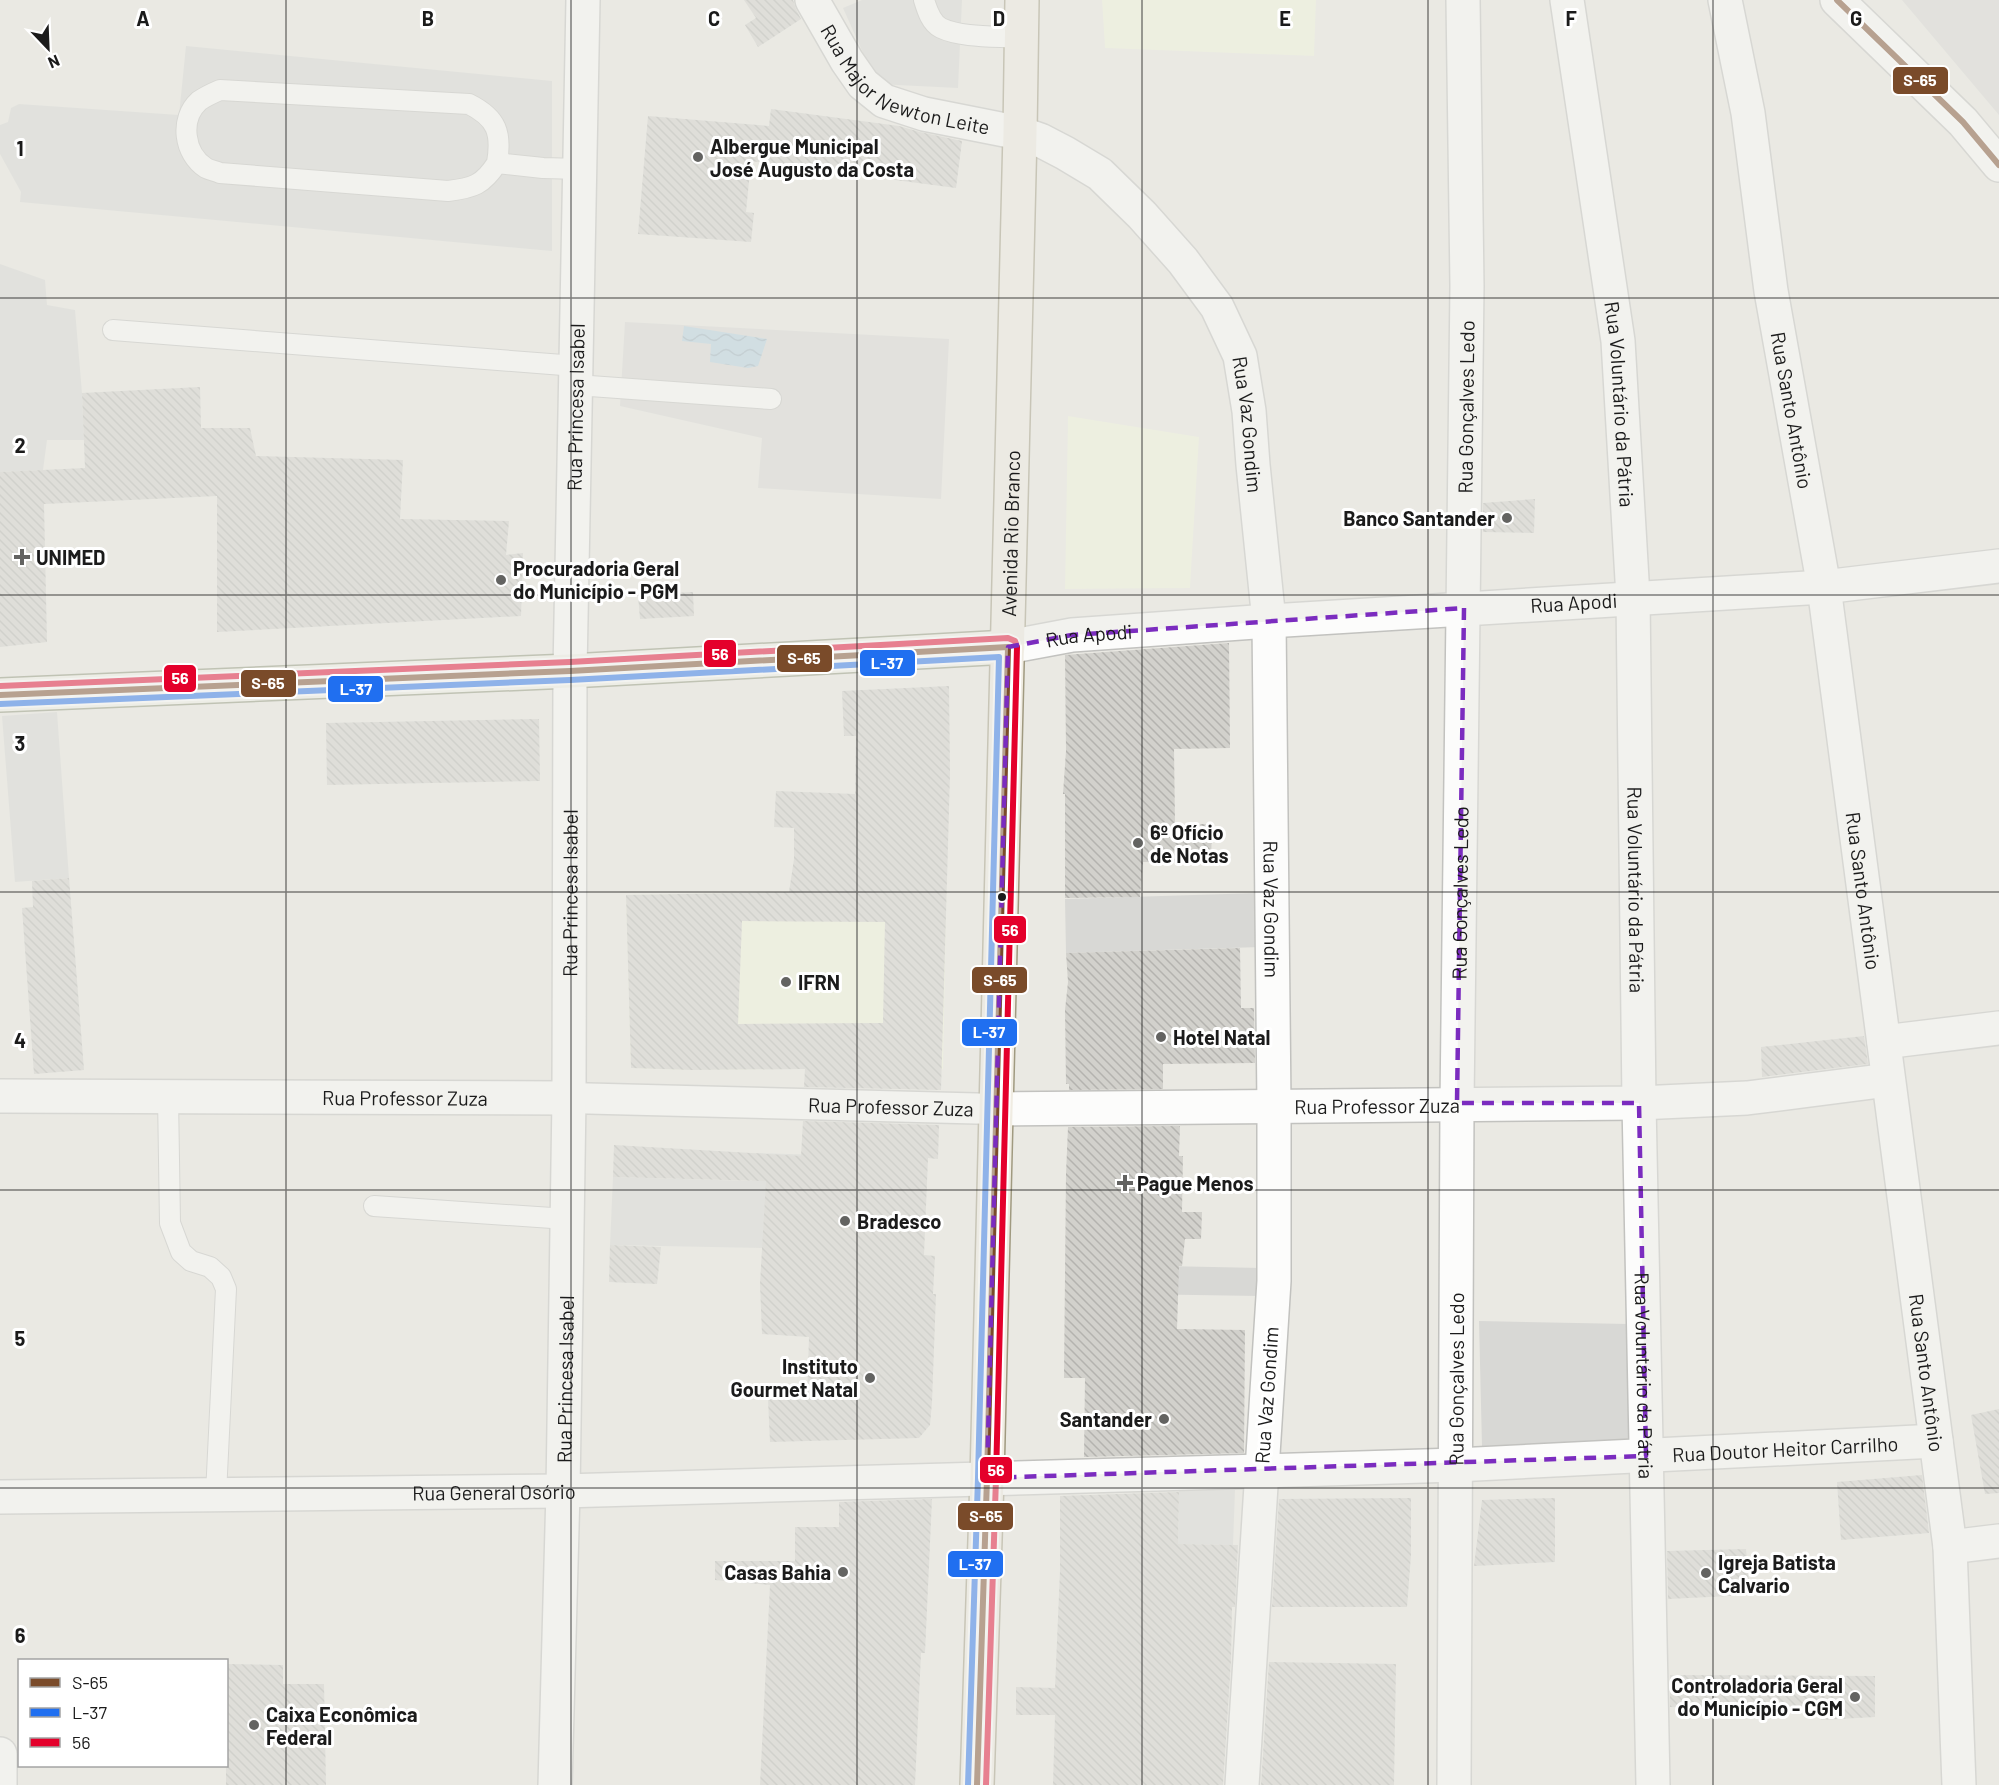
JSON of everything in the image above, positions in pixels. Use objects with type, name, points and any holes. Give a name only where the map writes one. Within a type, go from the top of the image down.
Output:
[{"type":"main road","name":"Avenida Rio Branco","points":[[977,1785],[1008,646],[1022,0]]},
{"type":"main road","name":"Rua Apodi","points":[[0,695],[570,671],[1008,646]]},
{"type":"street","name":"Rua Princesa Isabel","points":[[555,1785],[563,1491],[569,1098],[570,671],[583,0]]},
{"type":"street","name":"Rua Major Newton Leite","points":[[812,0],[863,84],[884,101],[924,114],[1020,133]]},
{"type":"street","name":"Rua Gonçalves Ledo","points":[[1454,1785],[1457,1103],[1467,286],[1463,0]]},
{"type":"street","name":"Rua Voluntário da Pátria","points":[[1567,0],[1618,341],[1634,597],[1639,1103],[1653,1785]]},
{"type":"street","name":"Rua Santo Antônio","points":[[1725,0],[1748,113],[1771,291],[1824,587],[1884,1042],[1950,1547],[1959,1785]]},
{"type":"street","points":[[1837,0],[1963,122],[1999,165]]},
{"type":"street","name":"Rua Vaz Gondim","points":[[1020,133],[1065,153],[1100,174],[1143,215],[1184,261],[1217,308],[1240,356],[1247,400],[1269,621],[1274,1281],[1242,1785]]},
{"type":"street","name":"Rua Apodi","points":[[1008,646],[1072,635],[1634,597],[1824,587],[1999,566]]},
{"type":"street","points":[[1884,1042],[1999,1028]]},
{"type":"street","name":"Rua Professor Zuza","points":[[0,1095],[569,1098],[996,1109],[1639,1103],[1747,1098],[1888,1080]]},
{"type":"street","name":"Rua Doutor Heitor Carrilho","points":[[987,1478],[1456,1465],[1936,1441]]},
{"type":"street","name":"Rua General Osório","points":[[0,1497],[563,1491],[987,1478]]},
{"type":"street","points":[[1950,1547],[1999,1541]]},
{"type":"street","points":[[0,1754],[0,1785]]},
{"type":"lane","points":[[924,0],[929,15],[939,27],[973,35],[1021,38]]},
{"type":"lane","points":[[220,90],[469,104],[482,110],[492,119],[498,131],[500,145],[497,163],[489,176],[471,189],[448,191],[219,173],[206,168],[196,158],[187,141],[186,128],[191,112],[198,103],[220,90]]},
{"type":"lane","points":[[497,163],[580,169]]},
{"type":"lane","points":[[113,330],[576,376],[771,399]]},
{"type":"lane","points":[[168,1096],[170,1223],[181,1252],[191,1261],[210,1267],[221,1276],[226,1289],[216,1494]]},
{"type":"lane","points":[[374,1206],[567,1219]]},
{"type":"highlighted area","points":[[1464,608],[1457,1103],[1639,1103],[1646,1456],[987,1478],[1008,647],[1072,635]]},
{"type":"shaded area","points":[[862,0],[962,0],[958,88],[877,84],[843,8]]},
{"type":"shaded area","points":[[1102,0],[1316,0],[1314,56],[1105,48]]},
{"type":"shaded area","points":[[1902,0],[1999,0],[1999,115]]},
{"type":"shaded area","points":[[186,46],[552,81],[552,251],[20,202],[21,192],[0,154],[0,125],[8,122],[11,108],[19,104],[179,115]]},
{"type":"shaded area","points":[[0,264],[45,280],[47,305],[75,310],[84,440],[47,440],[43,470],[0,472]]},
{"type":"shaded area","points":[[625,322],[949,339],[941,499],[758,488],[762,438],[620,406]]},
{"type":"shaded area","points":[[1068,416],[1199,437],[1190,588],[1065,589]]},
{"type":"shaded area","points":[[57,712],[69,878],[15,882],[2,716]]},
{"type":"shaded area","name":"IFRN","points":[[794,859],[947,861],[943,1069],[692,1070],[631,1068],[626,895],[793,892]]},
{"type":"shaded area","points":[[1259,893],[1261,947],[1066,953],[1065,899]]},
{"type":"shaded area","points":[[756,1153],[926,1158],[762,1248],[610,1245],[613,1177],[752,1181]]},
{"type":"shaded area","points":[[1066,1264],[1261,1268],[1260,1296],[1066,1293]]},
{"type":"shaded area","points":[[1479,1321],[1628,1324],[1628,1441],[1482,1446]]},
{"type":"shaded area","points":[[1179,1489],[1235,1490],[1233,1545],[1178,1544]]},
{"type":"water","points":[[684,326],[767,339],[758,366],[748,368],[710,362],[711,344],[682,341]]},
{"type":"building","points":[[744,0],[793,0],[801,19],[758,47],[745,25],[756,18]]},
{"type":"building","points":[[771,109],[899,126],[962,141],[956,188],[751,161],[746,212],[754,213],[751,242],[638,234],[648,116],[769,126]]},
{"type":"building","points":[[200,387],[201,428],[250,428],[256,456],[403,460],[400,519],[509,521],[506,555],[523,553],[521,616],[217,632],[217,496],[44,504],[47,642],[0,647],[0,472],[85,468],[82,393]]},
{"type":"building","name":"Banco Santander","points":[[1535,499],[1534,533],[1483,532],[1483,503]]},
{"type":"building","points":[[693,592],[694,616],[640,619],[638,595]]},
{"type":"building","points":[[1229,643],[1230,748],[1174,749],[1175,824],[1212,824],[1211,863],[1143,862],[1140,897],[1065,898],[1065,794],[1063,794],[1066,751],[1065,655]]},
{"type":"building","name":"IFRN","points":[[949,686],[950,774],[941,1090],[804,1087],[805,1069],[631,1068],[626,895],[789,892],[794,859],[794,828],[774,827],[776,791],[855,794],[856,736],[844,736],[842,691]],"holes":[[[742,921],[885,922],[883,1023],[738,1024]]]},
{"type":"building","points":[[539,719],[540,781],[327,785],[326,723]]},
{"type":"building","points":[[69,878],[84,1070],[34,1074],[22,908],[33,907],[32,881]]},
{"type":"building","points":[[1240,948],[1241,1008],[1254,1008],[1255,1063],[1163,1064],[1163,1089],[1069,1090],[1069,1084],[1066,1084],[1065,1010],[1068,982],[1066,953]]},
{"type":"building","points":[[1864,1036],[1868,1064],[1762,1077],[1761,1047]]},
{"type":"building","points":[[803,1121],[939,1125],[938,1159],[928,1158],[924,1255],[935,1256],[932,1402],[930,1425],[919,1438],[770,1442],[768,1399],[807,1400],[809,1337],[762,1334],[760,1284],[766,1181],[613,1177],[614,1145],[801,1156]]},
{"type":"building","points":[[1180,1126],[1179,1156],[1183,1156],[1182,1212],[1202,1212],[1201,1239],[1185,1239],[1182,1266],[1179,1266],[1177,1329],[1245,1330],[1244,1453],[1084,1457],[1085,1378],[1064,1378],[1068,1127]]},
{"type":"building","points":[[610,1245],[661,1247],[657,1284],[609,1282]]},
{"type":"building","points":[[1999,1409],[1999,1493],[1985,1494],[1971,1415]]},
{"type":"building","points":[[1922,1475],[1929,1533],[1841,1540],[1837,1482]]},
{"type":"building","points":[[1179,1492],[1178,1544],[1238,1545],[1235,1607],[1232,1607],[1223,1785],[1053,1785],[1055,1715],[1016,1715],[1016,1687],[1055,1688],[1060,1571],[1060,1496]]},
{"type":"building","points":[[1411,1498],[1411,1555],[1407,1607],[1272,1607],[1279,1499]]},
{"type":"building","points":[[1555,1498],[1555,1562],[1474,1566],[1482,1500]]},
{"type":"building","points":[[932,1499],[925,1653],[921,1653],[915,1785],[760,1785],[770,1585],[715,1580],[715,1561],[795,1561],[795,1527],[839,1527],[839,1502]]},
{"type":"building","name":"Igreja Batista Calvario","points":[[1746,1549],[1750,1595],[1668,1599],[1667,1551]]},
{"type":"building","points":[[1269,1662],[1396,1664],[1394,1785],[1261,1785]]},
{"type":"building","points":[[228,1664],[283,1665],[283,1684],[324,1684],[326,1785],[226,1785]]},
{"type":"building","points":[[1670,1675],[1875,1676],[1875,1717],[1821,1720],[1820,1710],[1734,1707],[1735,1716],[1704,1716],[1697,1708],[1670,1707]]},
{"type":"transit line","name":"S-65","points":[[1837,0],[1963,122],[1999,165]]},
{"type":"transit line","name":"56","points":[[0,686],[570,662],[1008,638],[1015,641],[1017,647],[996,1478],[986,1785]]},
{"type":"transit line","name":"S-65","points":[[0,695],[570,671],[1008,647],[977,1785]]},
{"type":"transit line","name":"L-37","points":[[0,704],[570,680],[999,657],[968,1785]]},
{"type":"place","name":"Albergue Municipal José Augusto da Costa","points":[[698,157]]},
{"type":"place","name":"Banco Santander","points":[[1507,518]]},
{"type":"place","name":"UNIMED","points":[[22,557]]},
{"type":"place","name":"Procuradoria Geral do Município - PGM","points":[[501,580]]},
{"type":"place","name":"6º Ofício de Notas","points":[[1138,843]]},
{"type":"place","name":"IFRN","points":[[786,982]]},
{"type":"place","name":"Hotel Natal","points":[[1161,1037]]},
{"type":"place","name":"Pague Menos","points":[[1125,1183]]},
{"type":"place","name":"Bradesco","points":[[845,1221]]},
{"type":"place","name":"Instituto Gourmet Natal","points":[[870,1378]]},
{"type":"place","name":"Santander","points":[[1164,1419]]},
{"type":"place","name":"Casas Bahia","points":[[843,1572]]},
{"type":"place","name":"Igreja Batista Calvario","points":[[1706,1573]]},
{"type":"place","name":"Controladoria Geral do Município - CGM","points":[[1855,1697]]},
{"type":"place","name":"Caixa Econômica Federal","points":[[254,1725]]}]
